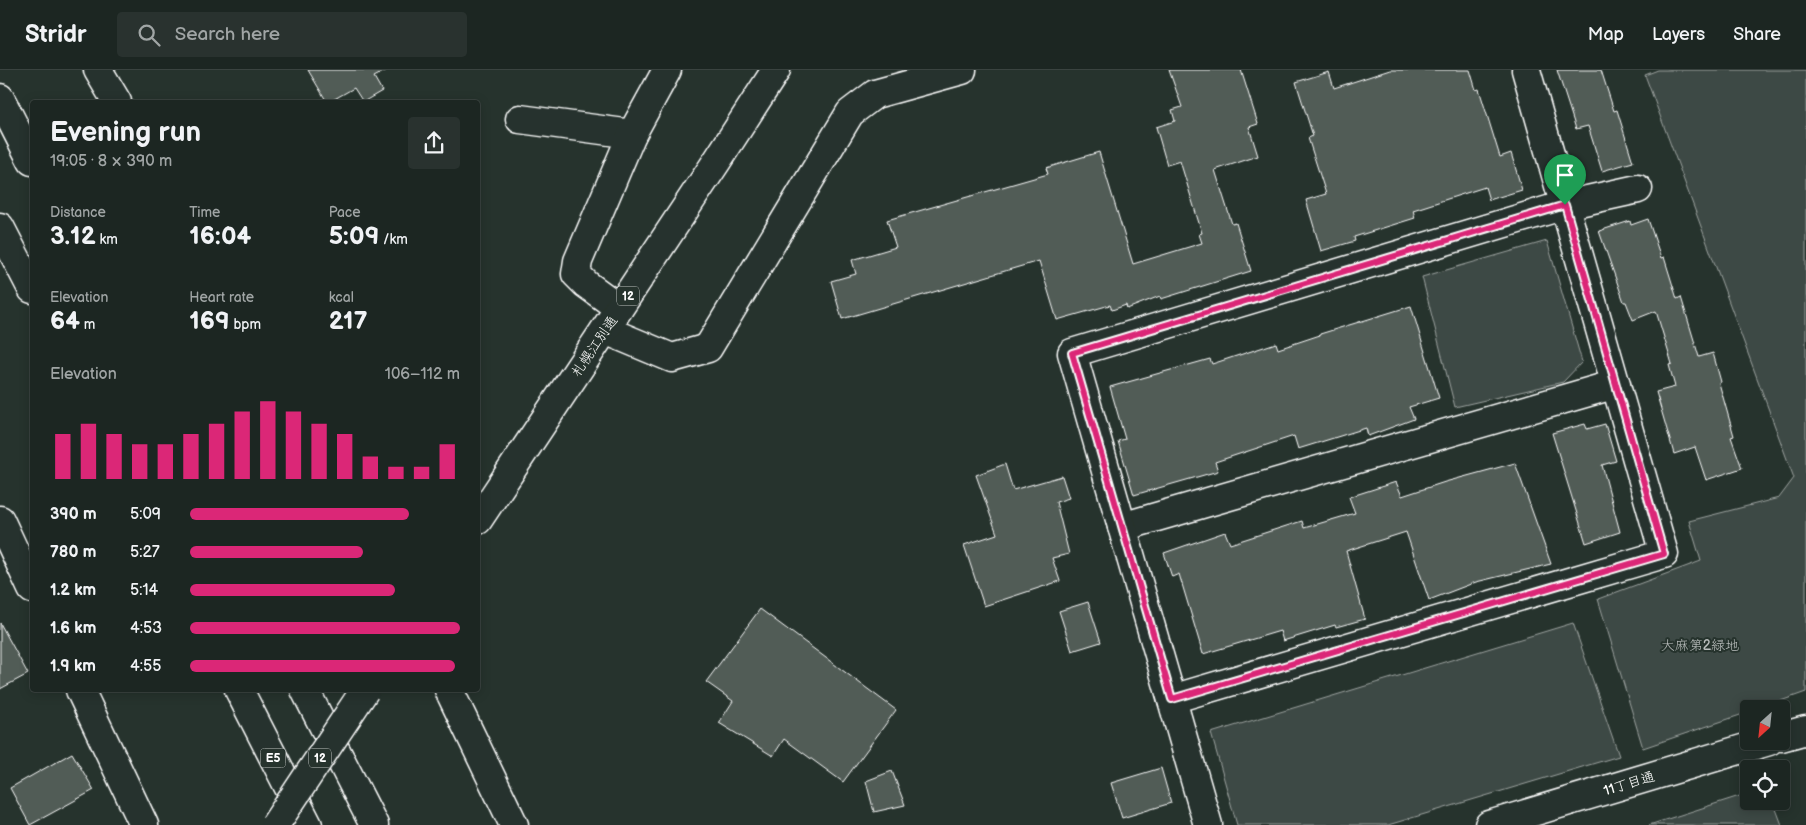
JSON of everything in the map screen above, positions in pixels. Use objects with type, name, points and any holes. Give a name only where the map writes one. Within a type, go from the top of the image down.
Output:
[{"type":"main road","points":[[98,70],[116,100]]},
{"type":"main road","points":[[667,70],[632,134],[578,261],[576,274],[586,284],[612,319],[672,358],[708,348],[850,112],[875,94],[962,70]]},
{"type":"main road","name":"札幌江別通","points":[[480,517],[776,70]]},
{"type":"main road","points":[[1172,699],[1664,554],[1526,70]]},
{"type":"main road","points":[[0,98],[30,157]]},
{"type":"main road","points":[[520,119],[632,134]]},
{"type":"main road","points":[[1208,825],[1072,353],[1565,205],[1638,189]]},
{"type":"main road","points":[[0,227],[30,285]]},
{"type":"main road","points":[[1122,527],[1616,384]]},
{"type":"main road","points":[[0,520],[30,585]]},
{"type":"main road","points":[[81,692],[144,825]]},
{"type":"main road","name":"E5","points":[[240,692],[308,825]]},
{"type":"main road","points":[[306,692],[374,825]]},
{"type":"main road","name":"12","points":[[275,825],[364,692]]},
{"type":"main road","points":[[450,692],[514,825]]},
{"type":"main road","points":[[1790,735],[1806,730]]},
{"type":"main road","name":"11丁目通","points":[[1489,825],[1740,749]]},
{"type":"green space","name":"大麻第2緑地","points":[[1658,70],[1806,70],[1806,692],[1783,700],[1740,700],[1740,715],[1643,748],[1598,599],[1701,561],[1689,521],[1779,498],[1794,478],[1645,75]]},
{"type":"green space","points":[[1547,241],[1582,362],[1563,382],[1455,407],[1422,277]]},
{"type":"green space","points":[[1573,623],[1619,756],[1388,825],[1237,825],[1211,733]]},
{"type":"green space","points":[[1740,796],[1740,810],[1776,810],[1782,825],[1649,825]]},
{"type":"building","points":[[308,70],[387,70],[374,77],[382,91],[366,100],[362,100],[354,88],[333,100],[326,100]]},
{"type":"building","points":[[1169,70],[1241,70],[1258,124],[1249,127],[1258,156],[1215,170],[1232,224],[1236,223],[1251,271],[1161,299],[1160,296],[1127,309],[1126,305],[1112,310],[1110,305],[1057,320],[1039,261],[842,319],[831,281],[856,274],[852,260],[896,247],[887,220],[1048,174],[1046,168],[1099,152],[1133,264],[1202,243],[1199,234],[1202,233],[1180,161],[1167,165],[1156,127],[1175,121],[1172,110],[1182,107]]},
{"type":"building","points":[[1390,70],[1470,70],[1476,90],[1479,89],[1500,157],[1511,153],[1522,190],[1489,200],[1485,187],[1413,210],[1415,218],[1354,237],[1355,241],[1321,251],[1306,200],[1326,194],[1308,138],[1313,136],[1296,82],[1329,72],[1334,88]]},
{"type":"building","points":[[1557,70],[1601,70],[1614,111],[1617,110],[1633,162],[1602,171],[1588,126],[1576,129]]},
{"type":"building","points":[[1648,219],[1661,258],[1664,257],[1677,299],[1681,297],[1699,357],[1713,353],[1721,382],[1719,383],[1734,436],[1731,437],[1742,468],[1706,480],[1695,447],[1674,454],[1656,392],[1675,387],[1669,365],[1672,364],[1656,311],[1633,320],[1626,302],[1624,302],[1599,231],[1630,221],[1631,225]]},
{"type":"building","points":[[1411,306],[1439,398],[1409,407],[1414,419],[1368,436],[1366,428],[1298,449],[1294,436],[1215,462],[1218,471],[1134,495],[1118,441],[1125,439],[1110,387],[1210,359],[1212,364],[1276,343],[1278,349]]},
{"type":"building","points":[[1585,424],[1587,429],[1605,424],[1616,461],[1602,465],[1620,532],[1586,543],[1552,433]]},
{"type":"building","points":[[1515,463],[1551,564],[1476,582],[1429,600],[1406,532],[1346,551],[1365,619],[1336,627],[1335,625],[1283,641],[1280,631],[1203,654],[1179,574],[1172,577],[1164,553],[1225,532],[1230,544],[1302,521],[1304,528],[1355,513],[1349,497],[1396,482],[1402,496]]},
{"type":"building","points":[[1005,464],[1013,490],[1062,476],[1069,498],[1056,502],[1069,554],[1052,558],[1060,581],[984,606],[964,545],[997,534],[976,475]]},
{"type":"building","points":[[1088,602],[1101,642],[1072,651],[1059,611]]},
{"type":"building","points":[[760,609],[896,710],[843,782],[784,739],[773,756],[719,723],[733,701],[706,682]]},
{"type":"building","points":[[0,623],[28,674],[0,689]]},
{"type":"building","points":[[72,753],[94,790],[30,825],[10,788]]},
{"type":"building","points":[[1161,768],[1171,803],[1122,818],[1111,783]]},
{"type":"building","points":[[892,771],[905,805],[874,812],[866,781]]},
{"type":"route","points":[[1565,205],[1664,554],[1172,699],[1072,353],[1565,205]]}]
